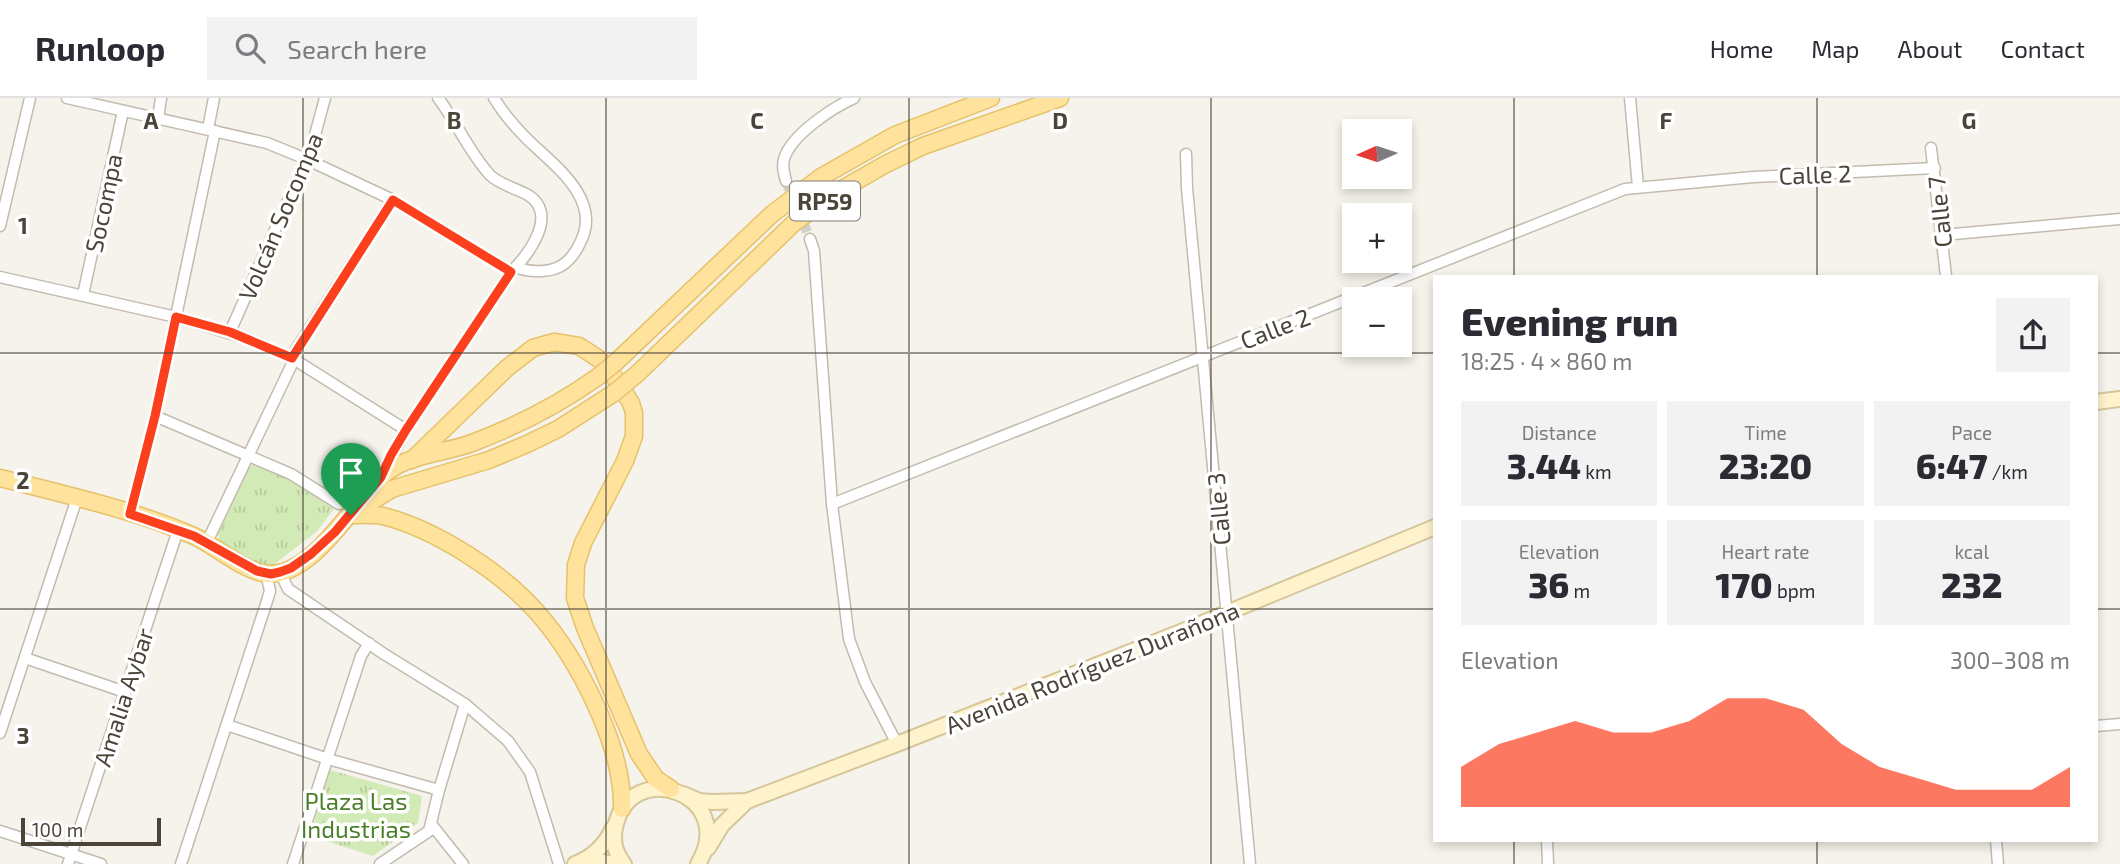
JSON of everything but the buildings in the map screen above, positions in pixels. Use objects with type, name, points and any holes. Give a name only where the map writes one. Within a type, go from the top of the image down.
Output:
[{"type":"main road","name":"RP59","points":[[412,460],[472,443],[528,420],[599,376],[772,214],[821,177],[895,135],[991,98]]},
{"type":"main road","name":"RP59","points":[[344,509],[392,489],[489,460],[558,429],[614,393],[786,230],[837,192],[923,146],[1059,98]]},
{"type":"main road","points":[[0,478],[77,498],[178,530],[206,542],[248,567],[273,573],[291,568],[311,554],[344,509],[393,468],[412,460],[507,368],[533,348],[554,342],[579,346],[600,359],[631,402],[634,436],[625,461],[583,543],[576,565],[575,598],[585,628],[639,754],[656,779],[694,802],[703,813],[708,841],[701,859]]},
{"type":"main road","points":[[2098,402],[2120,400]]},
{"type":"main road","points":[[344,509],[404,523],[435,537],[478,563],[534,610],[575,667],[603,725],[617,762],[622,783],[614,834],[615,847],[624,864]]},
{"type":"main road","name":"Avenida Rodríguez Durañona","points":[[747,801],[1228,613],[1433,528]]},
{"type":"main road","points":[[577,863],[597,852],[605,844],[619,814],[631,799],[642,792],[654,789],[677,791],[699,801],[747,801]]},
{"type":"main road","points":[[701,859],[722,825],[747,801]]},
{"type":"main road","points":[[577,863],[597,861],[612,864]]},
{"type":"street","points":[[0,226],[30,98]]},
{"type":"street","points":[[67,98],[267,144],[306,159],[393,200],[514,269],[554,269],[566,262],[583,240],[586,209],[558,167],[519,131],[494,98]]},
{"type":"street","points":[[158,119],[161,98]]},
{"type":"street","points":[[130,514],[176,317],[211,130],[214,98]]},
{"type":"street","name":"Volcán Socompa","points":[[230,332],[318,131],[325,98]]},
{"type":"street","points":[[381,477],[406,430],[524,258],[539,231],[543,217],[539,204],[488,173],[438,98]]},
{"type":"street","points":[[786,181],[784,159],[792,143],[854,98]]},
{"type":"street","points":[[1630,98],[1638,187]]},
{"type":"street","name":"Socompa","points":[[83,295],[123,111]]},
{"type":"street","name":"Calle 7","points":[[1931,148],[1946,275]]},
{"type":"street","name":"Calle 3","points":[[1186,154],[1250,864]]},
{"type":"street","name":"Calle 2","points":[[832,504],[1610,194],[1638,187],[1796,174],[1935,168]]},
{"type":"street","points":[[206,542],[249,455],[292,358],[393,200]]},
{"type":"street","points":[[1943,235],[2120,219]]},
{"type":"street","points":[[810,239],[814,251],[832,504],[849,639],[865,682],[897,744]]},
{"type":"street","points":[[0,277],[230,332],[292,358],[406,430]]},
{"type":"street","points":[[155,416],[307,482],[344,509]]},
{"type":"street","points":[[0,733],[77,498]]},
{"type":"street","name":"Amalia Aybar","points":[[70,859],[178,530]]},
{"type":"street","points":[[273,573],[288,589],[465,704],[509,741],[525,762],[544,810],[559,864]]},
{"type":"street","points":[[181,864],[270,591],[273,573]]},
{"type":"street","points":[[293,864],[361,656],[369,643]]},
{"type":"street","points":[[25,658],[125,692]]},
{"type":"street","points":[[380,864],[424,836],[432,825],[439,790],[465,704]]},
{"type":"street","points":[[227,724],[328,759],[439,790]]},
{"type":"street","points":[[2098,726],[2120,724]]},
{"type":"street","points":[[432,825],[463,864]]},
{"type":"street","points":[[0,831],[70,859],[101,864]]},
{"type":"street","points":[[1546,842],[1548,864]]},
{"type":"street","points":[[1996,842],[1998,864]]},
{"type":"green space","points":[[257,463],[301,484],[334,509],[316,532],[272,566],[259,567],[223,546],[217,534],[249,467]]},
{"type":"green space","name":"Plaza Las Industrias","points":[[330,770],[422,796],[418,823],[373,856],[310,836]]},
{"type":"tunnel","points":[[786,181],[810,239]]},
{"type":"route","points":[[393,200],[511,272],[406,430],[381,477],[351,515],[311,554],[291,568],[271,574],[248,567],[194,536],[130,514],[176,317],[230,332],[292,358],[393,200]]}]
